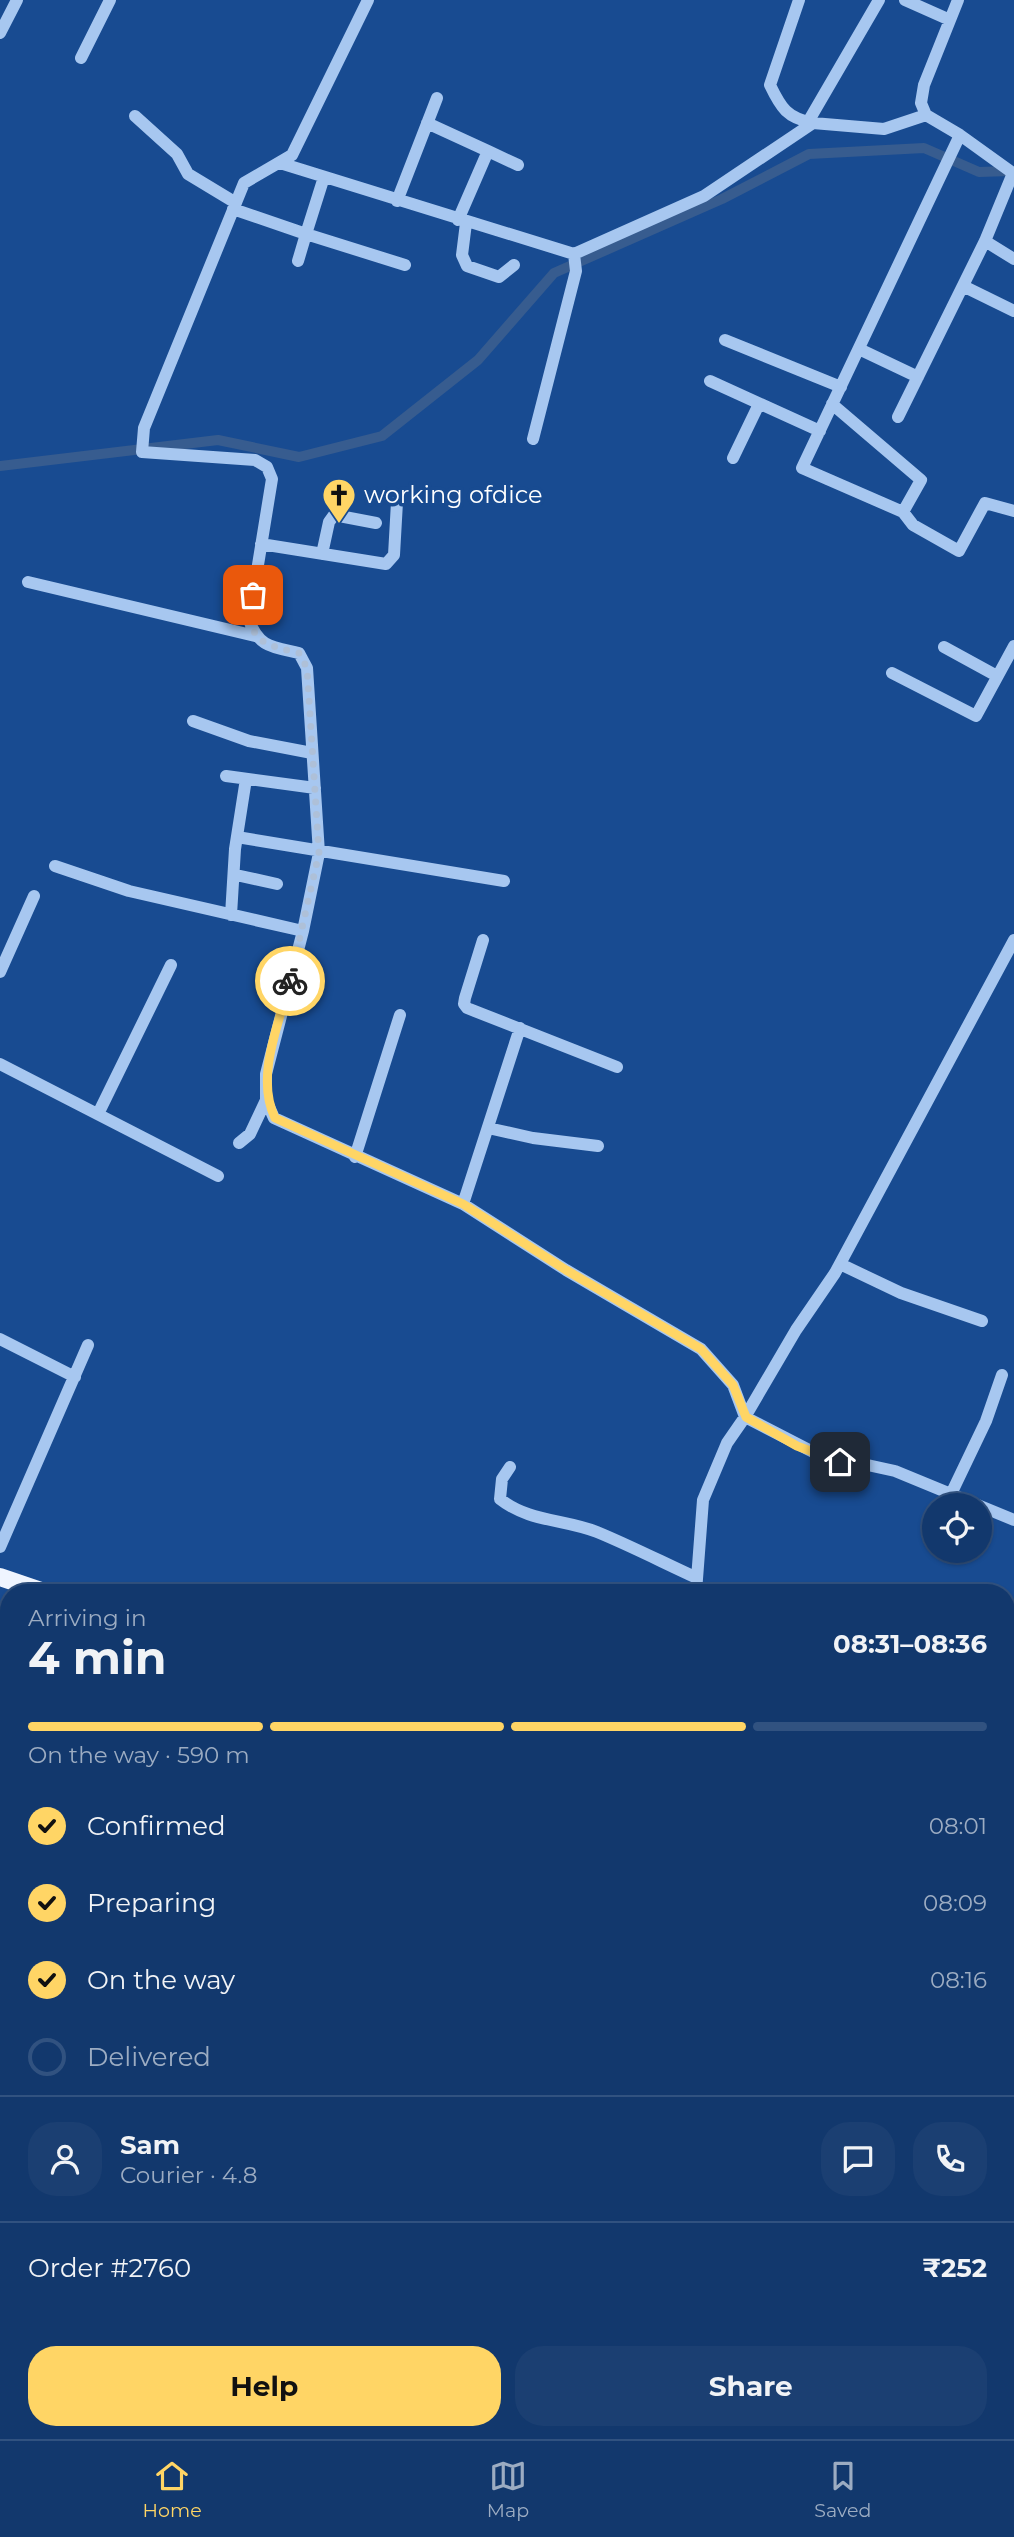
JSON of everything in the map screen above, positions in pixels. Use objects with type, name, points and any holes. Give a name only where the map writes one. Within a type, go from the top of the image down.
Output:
[{"type":"main road","points":[[0,1577],[18,1584]]},
{"type":"street","points":[[0,33],[17,0]]},
{"type":"street","points":[[81,58],[110,0]]},
{"type":"street","points":[[255,636],[249,621],[272,479],[267,467],[255,460],[142,452],[144,428],[244,183],[292,155],[368,0]]},
{"type":"street","points":[[799,0],[770,85],[782,110],[795,119],[810,122],[884,129],[926,115]]},
{"type":"street","points":[[279,163],[574,255],[704,196],[810,122],[879,0]]},
{"type":"street","points":[[905,0],[950,20]]},
{"type":"street","points":[[898,417],[985,241],[1013,173],[926,115],[921,103],[924,85],[958,0]]},
{"type":"street","points":[[397,201],[436,98]]},
{"type":"street","points":[[135,116],[177,154],[188,174],[235,206],[306,233],[405,265]]},
{"type":"street","points":[[426,123],[518,165]]},
{"type":"street","points":[[959,137],[802,468],[903,512],[913,525],[959,551],[985,502],[1014,511]]},
{"type":"street","points":[[488,151],[462,221],[462,255],[467,266],[499,277],[514,265]]},
{"type":"street","points":[[298,261],[324,177]]},
{"type":"street","points":[[985,241],[1014,259]]},
{"type":"street","points":[[533,439],[576,271],[574,255]]},
{"type":"street","points":[[963,286],[1014,312]]},
{"type":"street","points":[[725,340],[841,387]]},
{"type":"street","points":[[859,349],[918,377]]},
{"type":"street","points":[[710,381],[820,431]]},
{"type":"street","points":[[733,458],[759,404]]},
{"type":"street","points":[[832,404],[922,480],[903,512]]},
{"type":"street","points":[[261,544],[386,564],[394,555],[397,502]]},
{"type":"street","points":[[322,554],[328,522],[334,516],[376,523]]},
{"type":"street","points":[[28,582],[255,636],[268,646],[299,653],[307,668],[319,853],[303,931],[266,1074],[266,1100],[250,1134],[239,1143]]},
{"type":"street","points":[[892,673],[976,716],[1014,646]]},
{"type":"street","points":[[944,647],[998,676]]},
{"type":"street","points":[[192,721],[249,741],[312,753]]},
{"type":"street","points":[[226,776],[315,788]]},
{"type":"street","points":[[231,915],[237,837],[246,779]]},
{"type":"street","points":[[237,837],[319,853],[504,881]]},
{"type":"street","points":[[55,866],[129,891],[303,931]]},
{"type":"street","points":[[236,875],[277,884]]},
{"type":"street","points":[[0,972],[34,896]]},
{"type":"street","points":[[483,940],[464,1004],[617,1067]]},
{"type":"street","points":[[697,1584],[703,1500],[727,1443],[746,1417],[763,1382],[840,1264],[1010,956],[1014,940]]},
{"type":"street","points":[[98,1114],[171,965]]},
{"type":"street","points":[[355,1157],[400,1015]]},
{"type":"street","points":[[463,1204],[520,1028]]},
{"type":"street","points":[[0,1064],[218,1176]]},
{"type":"street","points":[[266,1100],[275,1118],[355,1157],[463,1204],[566,1270],[701,1349],[733,1385],[746,1417],[817,1454],[895,1471],[952,1492],[1014,1520]]},
{"type":"street","points":[[488,1128],[533,1138],[598,1146]]},
{"type":"street","points":[[840,1264],[901,1293],[982,1321]]},
{"type":"street","points":[[0,1339],[75,1377]]},
{"type":"street","points":[[0,1547],[88,1345]]},
{"type":"street","points":[[952,1492],[986,1421],[1002,1375]]},
{"type":"street","points":[[510,1467],[502,1479],[500,1499],[511,1508],[527,1515],[595,1531],[697,1578]]},
{"type":"waterway","points":[[0,466],[218,440],[299,457],[382,436],[478,360],[554,273],[722,199],[809,154],[924,148],[979,172],[1010,171]]},
{"type":"way so far","points":[[253,595],[249,621],[255,636],[268,646],[299,653],[307,668],[319,853],[290,981]]},
{"type":"place","name":"working ofdice","points":[[339,525]]},
{"type":"route","points":[[290,981],[266,1074],[266,1100],[275,1118],[355,1157],[463,1204],[566,1270],[646,1315],[701,1349],[733,1385],[746,1417],[797,1446],[840,1462]]}]
